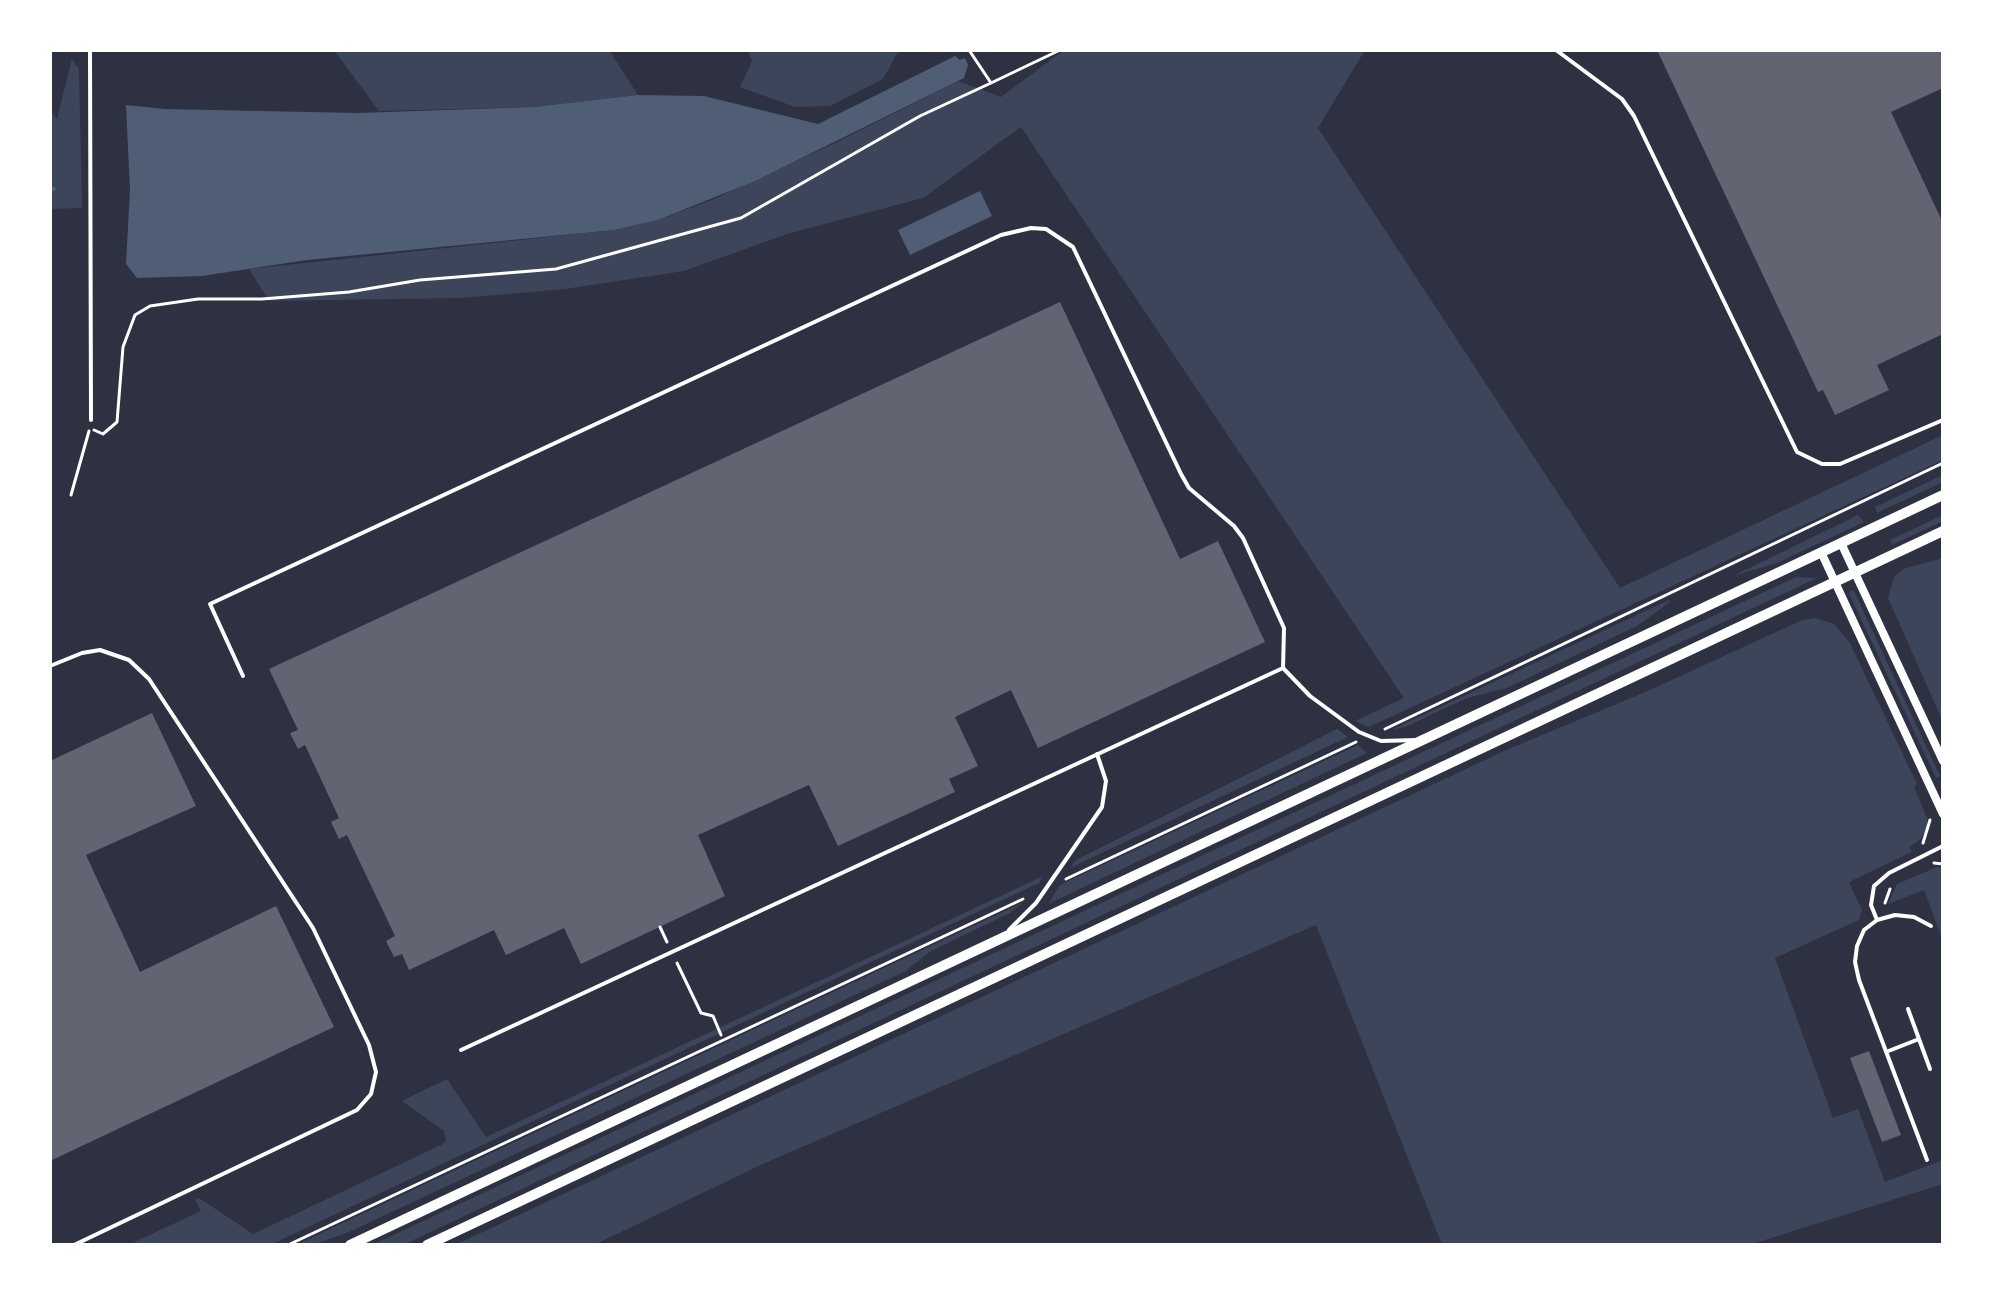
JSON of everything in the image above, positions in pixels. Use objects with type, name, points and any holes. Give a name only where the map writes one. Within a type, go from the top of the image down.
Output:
[{"type":"street","points":[[350,1245],[1943,495]]},
{"type":"street","points":[[427,1245],[1943,531]]},
{"type":"street","points":[[1841,543],[1943,761]]},
{"type":"street","points":[[1821,552],[1943,814]]},
{"type":"street","points":[[1928,729],[1943,740]]},
{"type":"lane","points":[[90,50],[91,420]]},
{"type":"lane","points":[[1556,50],[1622,99],[1634,116],[1786,435],[1797,452],[1822,464],[1840,464],[1859,459],[1943,420]]},
{"type":"lane","points":[[243,676],[210,604],[1001,235],[1031,228],[1046,229],[1073,247],[1189,488],[1234,526],[1243,538],[1284,628],[1283,668],[1334,716],[1369,736],[1381,741],[1423,740]]},
{"type":"lane","points":[[50,666],[82,653],[100,650],[129,660],[149,679],[306,915],[369,1045],[376,1072],[371,1094],[357,1110],[74,1245]]},
{"type":"lane","points":[[461,1050],[1283,668]]},
{"type":"lane","points":[[1000,939],[1046,888],[1107,796],[1106,781],[1097,754]]},
{"type":"lane","points":[[1877,920],[1871,905],[1874,886],[1889,873],[1943,846]]},
{"type":"lane","points":[[1927,1160],[1855,962],[1864,930],[1877,920],[1905,916],[1931,926]]},
{"type":"lane","points":[[1908,1009],[1930,1069]]},
{"type":"lane","points":[[1886,1052],[1919,1039]]},
{"type":"path","points":[[969,50],[991,83]]},
{"type":"path","points":[[91,420],[92,427],[103,434],[117,422],[123,347],[135,315],[150,306],[198,299],[262,299],[349,292],[420,280],[556,269],[662,242],[741,218],[920,116],[1060,50]]},
{"type":"path","points":[[71,495],[91,420]]},
{"type":"path","points":[[288,1245],[1943,463]]},
{"type":"path","points":[[1923,856],[1918,847],[1929,831],[1929,813]]},
{"type":"path","points":[[1885,903],[1885,896],[1899,879]]},
{"type":"path","points":[[660,927],[701,1013],[713,1016],[721,1035]]},
{"type":"shaded area","points":[[334,50],[609,50],[638,95],[534,107],[379,111]]},
{"type":"shaded area","points":[[748,50],[898,52],[883,79],[830,106],[795,107],[740,87],[752,61]]},
{"type":"shaded area","points":[[1064,50],[1365,50],[1318,128],[1620,588],[1943,435],[1943,460],[1369,727],[1355,721],[1404,698],[1021,127],[923,198],[787,234],[684,271],[565,289],[461,298],[269,301],[249,269],[614,230],[658,220],[712,200],[833,144],[958,81],[1001,97]]},
{"type":"shaded area","points":[[955,56],[960,60],[965,58],[968,65],[964,78],[755,181],[658,220],[614,230],[307,260],[202,276],[137,278],[126,264],[130,190],[126,105],[164,109],[357,113],[534,107],[638,95],[704,96],[818,124]]},
{"type":"shaded area","points":[[72,59],[79,69],[82,208],[50,209],[50,110],[57,119]]},
{"type":"shaded area","points":[[980,191],[992,216],[910,255],[898,230]]},
{"type":"shaded area","points":[[1943,475],[1943,482],[1877,513],[1875,507]]},
{"type":"shaded area","points":[[1858,515],[1864,522],[1777,563],[1733,576]]},
{"type":"shaded area","points":[[1943,515],[1943,521],[1892,545],[1890,540]]},
{"type":"shaded area","points":[[1943,558],[1943,722],[1888,598],[1894,577],[1903,569]]},
{"type":"shaded area","points":[[1796,577],[1817,578],[403,1245],[372,1245]]},
{"type":"shaded area","points":[[1851,590],[1940,776],[1936,778],[1849,594]]},
{"type":"shaded area","points":[[1669,600],[1637,626],[1507,688],[1467,698],[1405,727],[1391,730]]},
{"type":"shaded area","points":[[1815,618],[1834,624],[1850,643],[1917,784],[1914,787],[1927,818],[1927,827],[1921,839],[1909,847],[1912,852],[1849,882],[1862,910],[1859,920],[1775,958],[1833,1118],[1858,1109],[1885,1182],[1943,1160],[1943,1184],[1749,1245],[1442,1245],[1316,925],[765,1163],[594,1245],[455,1245],[1504,751],[1650,690],[1802,620]]},
{"type":"shaded area","points":[[1337,729],[1348,737],[1070,868],[1076,860]]},
{"type":"shaded area","points":[[1358,745],[1367,753],[1048,904],[1060,885]]},
{"type":"shaded area","points":[[1937,867],[1943,868],[1943,941],[1924,890],[1888,904],[1897,884]]},
{"type":"shaded area","points":[[1043,876],[1039,883],[270,1245],[128,1245],[201,1211],[195,1199],[199,1198],[253,1234],[443,1144],[446,1141],[444,1131],[402,1101],[447,1079],[486,1137]]},
{"type":"shaded area","points":[[1024,902],[1010,913],[931,951],[906,971],[349,1232],[312,1245],[296,1245]]},
{"type":"building","points":[[1657,50],[1943,50],[1943,88],[1891,112],[1943,223],[1943,334],[1877,365],[1889,390],[1835,415],[1823,390],[1818,392]]},
{"type":"building","points":[[1060,302],[1180,559],[1218,541],[1265,642],[1038,748],[1011,690],[955,717],[978,766],[949,779],[955,792],[838,846],[809,785],[698,835],[725,896],[581,964],[564,928],[506,955],[494,930],[409,970],[402,954],[394,957],[386,941],[395,936],[347,835],[339,839],[331,822],[339,818],[305,745],[298,749],[290,733],[298,730],[269,669]]},
{"type":"building","points":[[152,713],[196,806],[86,855],[140,972],[276,906],[334,1027],[50,1161],[50,761]]},
{"type":"building","points":[[1869,1051],[1901,1135],[1882,1142],[1850,1058]]}]
